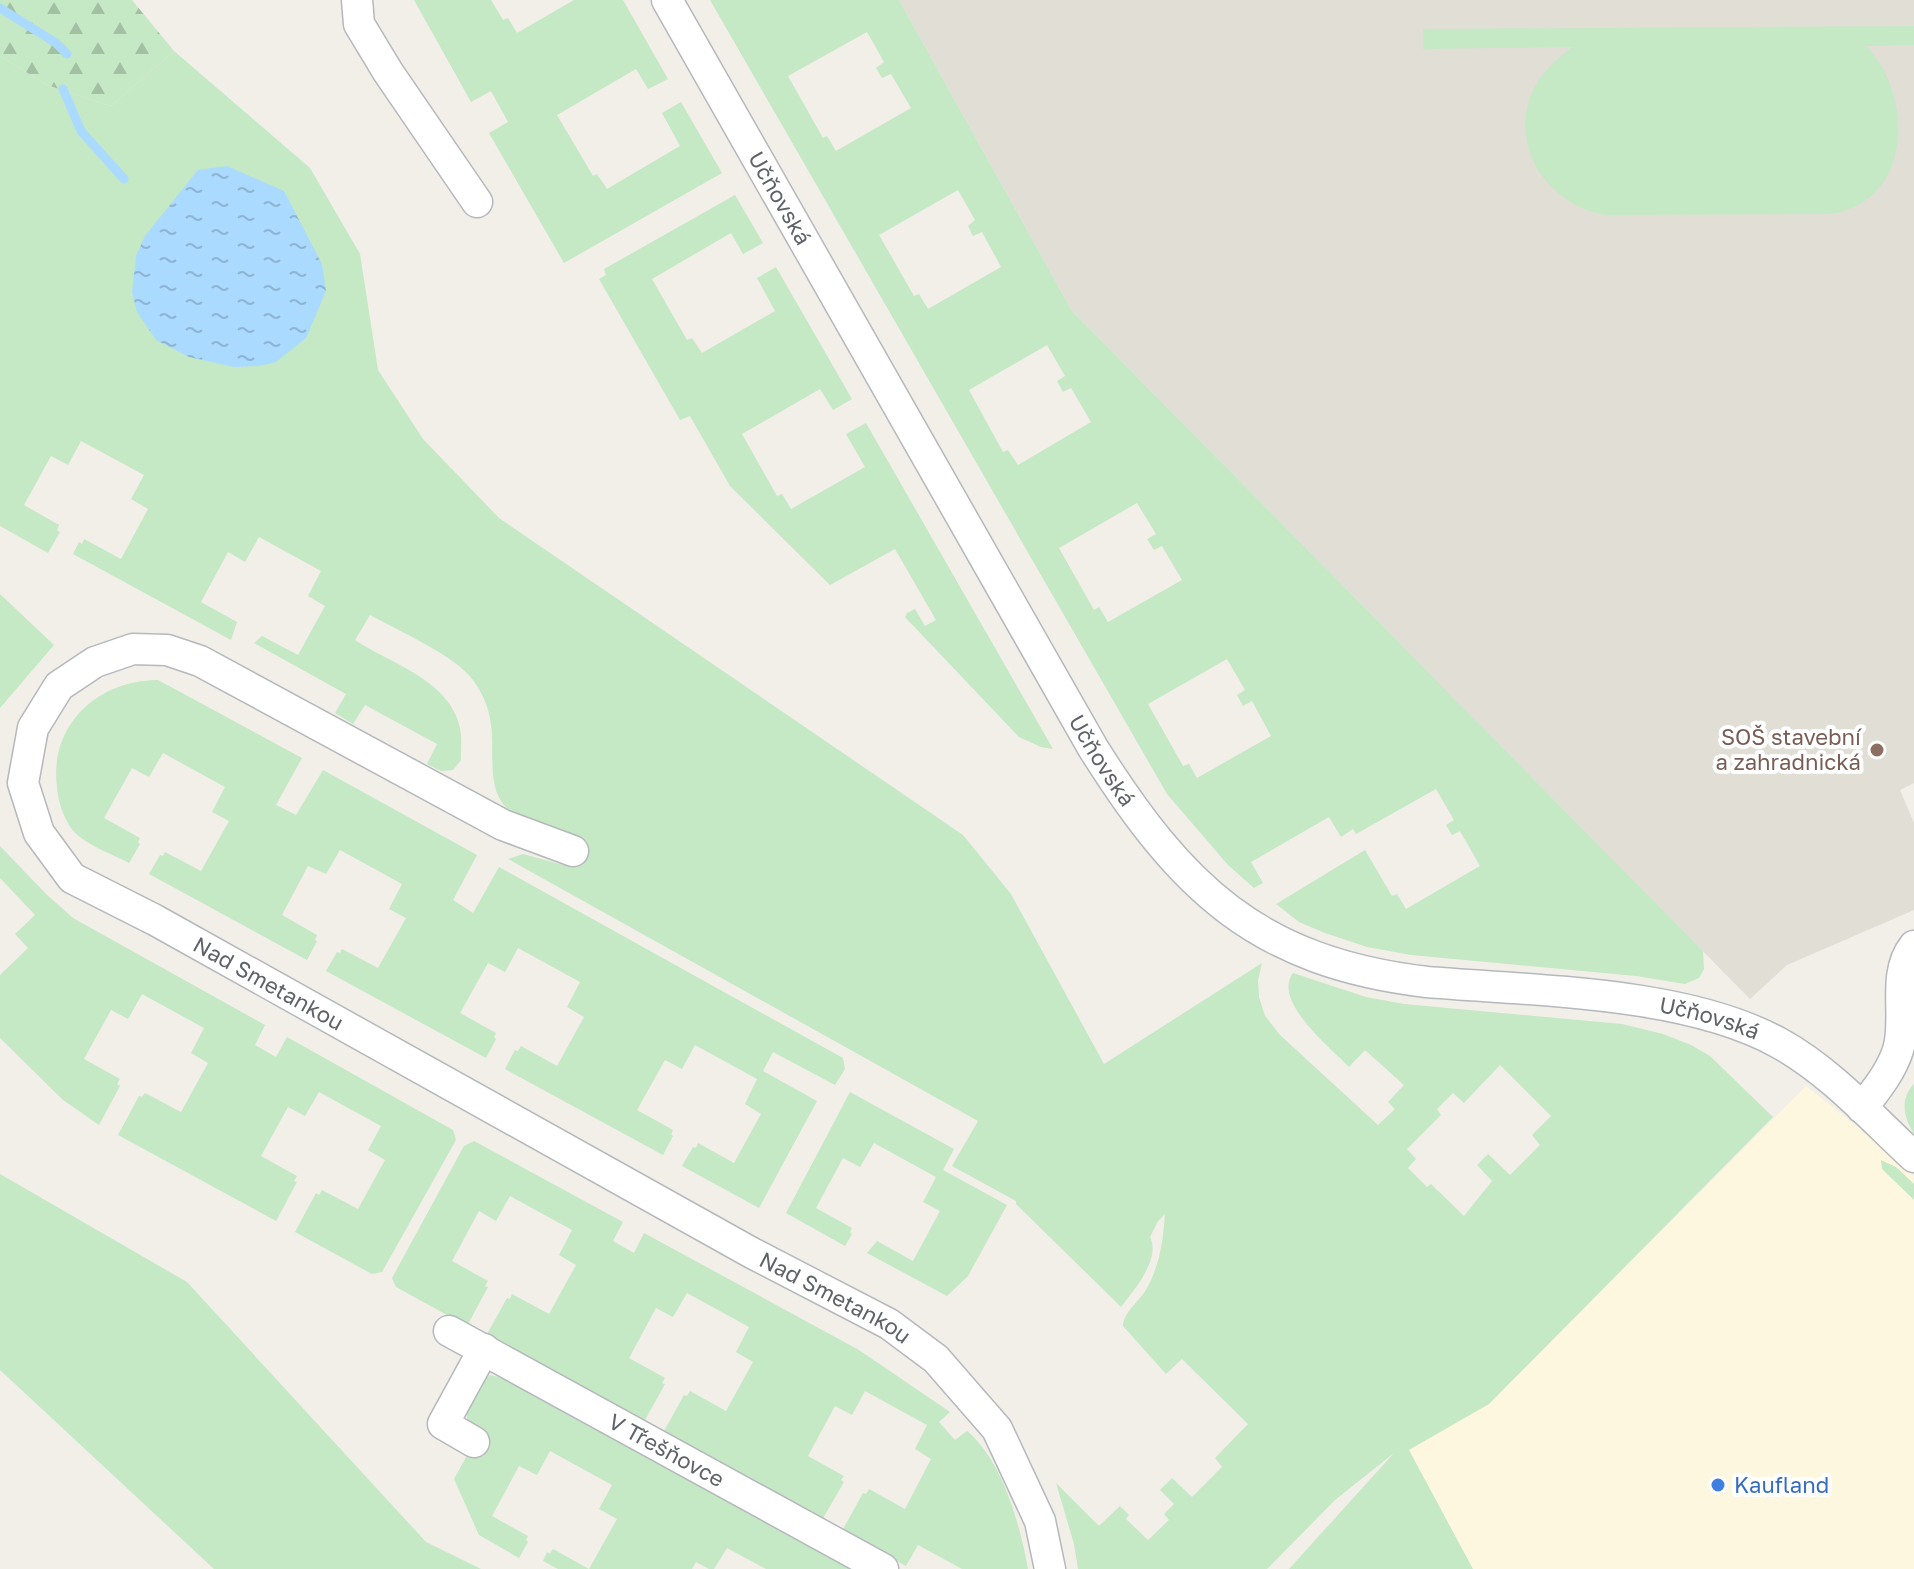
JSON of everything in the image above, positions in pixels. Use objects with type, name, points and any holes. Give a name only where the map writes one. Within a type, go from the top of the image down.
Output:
[{"type":"street","points":[[357,0],[359,24],[396,85],[477,202]]},
{"type":"street","name":"Učňovská","points":[[667,0],[1093,748],[1129,806],[1180,868],[1237,917],[1284,945],[1307,954],[1390,978],[1669,1005],[1779,1043],[1812,1065],[1914,1157]]},
{"type":"street","name":"Nad Smetankou","points":[[573,851],[503,825],[200,661],[167,650],[133,649],[95,662],[59,686],[33,728],[23,783],[39,833],[72,878],[155,920],[752,1253],[889,1324],[936,1359],[997,1429],[1040,1521],[1050,1569]]},
{"type":"street","points":[[1862,1108],[1886,1077],[1899,1047],[1902,983],[1910,950],[1914,946]]},
{"type":"street","name":"V Třešňovce","points":[[449,1331],[874,1567]]},
{"type":"street","points":[[474,1442],[443,1424],[484,1349]]},
{"type":"shaded area","points":[[899,0],[1914,0],[1914,783],[1900,790],[1914,823],[1914,910],[1787,965],[1750,999],[1072,311]]},
{"type":"shaded area","points":[[1806,1086],[1892,1154],[1914,1176],[1914,1569],[1470,1569],[1399,1449],[1489,1404]]},
{"type":"green space","points":[[0,0],[132,0],[174,51],[111,106],[47,85],[0,56]]},
{"type":"green space","points":[[414,0],[491,0],[503,20],[508,18],[517,33],[574,0],[623,0],[668,79],[648,89],[636,69],[557,115],[593,176],[597,174],[607,189],[680,146],[662,113],[681,102],[722,173],[564,263],[489,133],[508,122],[491,91],[471,102]]},
{"type":"green space","points":[[710,0],[899,0],[1072,311],[1703,951],[1704,969],[1699,978],[1685,984],[1636,976],[1411,955],[1367,947],[1325,933],[1299,922],[1276,904],[1365,850],[1392,896],[1397,894],[1406,909],[1480,866],[1460,831],[1452,835],[1446,825],[1454,820],[1436,789],[1356,834],[1353,829],[1341,837],[1329,817],[1251,862],[1263,883],[1254,888],[1228,865],[1167,794]],"holes":[[[867,32],[884,62],[876,68],[882,78],[891,74],[911,108],[836,151],[827,136],[823,138],[788,76]],[[958,190],[975,220],[968,226],[973,236],[982,232],[1001,267],[928,309],[919,294],[914,296],[879,235]],[[1047,345],[1065,376],[1057,381],[1063,392],[1071,388],[1091,422],[1018,465],[1008,450],[1003,452],[969,390]],[[1137,503],[1156,534],[1147,539],[1154,550],[1162,546],[1182,580],[1108,622],[1099,607],[1094,610],[1059,548]],[[1227,659],[1245,690],[1237,695],[1243,706],[1252,701],[1271,736],[1197,778],[1189,764],[1183,766],[1148,704]]]},
{"type":"green space","points":[[1914,26],[1914,45],[1866,46],[1882,67],[1898,118],[1897,144],[1890,169],[1877,190],[1856,206],[1828,214],[1606,215],[1584,209],[1549,184],[1536,167],[1528,147],[1525,126],[1528,105],[1537,83],[1572,47],[1423,49],[1423,29]]},
{"type":"green space","points":[[174,51],[310,168],[360,254],[378,370],[423,439],[499,518],[963,835],[1011,894],[1104,1064],[1262,963],[1258,980],[1265,1016],[1280,1035],[1378,1125],[1395,1109],[1388,1102],[1404,1085],[1365,1050],[1349,1067],[1317,1036],[1296,1010],[1290,997],[1289,984],[1293,973],[1366,997],[1404,1004],[1622,1024],[1663,1034],[1710,1056],[1773,1117],[1489,1404],[1409,1450],[1473,1569],[1289,1569],[1394,1453],[1335,1500],[1267,1569],[1078,1569],[1056,1483],[1099,1526],[1120,1506],[1129,1515],[1126,1519],[1148,1540],[1169,1520],[1164,1514],[1174,1504],[1160,1490],[1172,1478],[1192,1497],[1222,1467],[1215,1458],[1248,1424],[1182,1359],[1166,1374],[1123,1326],[1155,1270],[1165,1214],[1150,1237],[1152,1255],[1149,1264],[1121,1307],[1016,1201],[952,1166],[978,1121],[508,859],[523,854],[563,865],[569,834],[521,817],[500,800],[494,780],[489,713],[480,691],[465,671],[440,653],[370,615],[355,640],[432,685],[454,711],[461,732],[461,760],[453,770],[441,771],[427,764],[437,744],[365,705],[353,724],[335,713],[346,694],[254,643],[262,636],[298,655],[325,606],[308,596],[321,571],[259,537],[245,562],[228,552],[201,602],[237,622],[231,640],[73,554],[84,539],[121,559],[148,509],[131,499],[144,475],[81,441],[68,465],[51,456],[24,505],[59,525],[57,530],[60,532],[48,553],[0,526],[0,56],[47,85],[111,106]],"holes":[[[1500,1065],[1551,1116],[1532,1135],[1540,1145],[1510,1175],[1488,1154],[1477,1165],[1492,1181],[1464,1216],[1431,1184],[1427,1187],[1408,1168],[1416,1159],[1407,1149],[1441,1115],[1437,1109],[1453,1093],[1464,1103]]]},
{"type":"green space","points":[[735,195],[763,243],[743,254],[731,233],[652,279],[687,340],[692,338],[702,353],[775,311],[757,278],[776,267],[852,399],[833,410],[820,389],[742,434],[777,496],[782,494],[791,509],[865,467],[846,434],[866,423],[1053,749],[1019,737],[905,617],[915,609],[925,626],[936,620],[895,549],[830,585],[730,486],[690,416],[680,420],[599,279],[606,275],[604,269]]},
{"type":"green space","points":[[0,594],[54,645],[0,708]]},
{"type":"green space","points":[[158,680],[302,758],[276,805],[296,815],[323,770],[477,855],[453,900],[473,913],[499,867],[843,1058],[845,1069],[835,1085],[773,1052],[763,1071],[817,1101],[759,1208],[682,1166],[698,1143],[734,1163],[761,1114],[745,1104],[757,1079],[695,1045],[682,1069],[665,1060],[637,1110],[673,1130],[663,1155],[505,1069],[515,1050],[518,1051],[521,1046],[557,1066],[584,1017],[567,1007],[580,982],[518,948],[505,972],[488,963],[460,1013],[496,1033],[486,1058],[326,971],[342,949],[378,968],[406,918],[389,909],[402,884],[340,850],[326,874],[308,866],[282,915],[317,935],[307,960],[149,874],[165,852],[201,871],[229,821],[212,812],[225,787],[163,753],[149,777],[132,768],[104,818],[140,838],[140,844],[129,863],[76,834],[63,813],[57,787],[61,744],[70,726],[82,710],[116,688]]},
{"type":"green space","points":[[0,846],[73,918],[265,1025],[255,1045],[276,1057],[287,1037],[453,1130],[456,1140],[382,1272],[372,1274],[295,1232],[316,1193],[319,1195],[322,1190],[358,1209],[385,1160],[368,1150],[381,1126],[319,1092],[305,1116],[288,1107],[261,1156],[297,1176],[294,1181],[297,1182],[276,1221],[118,1135],[139,1096],[145,1093],[181,1112],[208,1063],[191,1053],[204,1028],[142,994],[128,1019],[111,1010],[84,1059],[120,1079],[117,1084],[120,1086],[99,1125],[63,1100],[0,1038],[0,975],[28,948],[15,934],[35,915],[0,878]]},
{"type":"green space","points":[[1914,1084],[1914,1134],[1907,1121],[1905,1101]]},
{"type":"green space","points":[[850,1092],[954,1149],[943,1170],[1007,1205],[968,1276],[947,1296],[867,1253],[877,1241],[913,1261],[940,1211],[923,1202],[936,1177],[874,1143],[860,1167],[843,1158],[816,1208],[852,1228],[845,1246],[786,1213]]},
{"type":"green space","points":[[474,1141],[623,1222],[613,1241],[634,1253],[644,1233],[859,1350],[950,1412],[939,1422],[955,1440],[967,1431],[991,1459],[1000,1476],[1015,1514],[1028,1569],[962,1569],[918,1545],[906,1566],[842,1531],[863,1493],[866,1494],[869,1489],[905,1509],[931,1459],[915,1449],[927,1425],[865,1391],[852,1415],[835,1406],[808,1456],[844,1476],[841,1480],[844,1482],[822,1520],[663,1433],[684,1395],[687,1396],[690,1391],[726,1411],[753,1362],[736,1352],[749,1327],[687,1293],[673,1317],[656,1308],[629,1358],[665,1378],[662,1383],[665,1384],[644,1422],[486,1336],[512,1294],[549,1314],[576,1265],[559,1255],[572,1230],[510,1196],[496,1221],[479,1211],[452,1261],[488,1281],[485,1286],[488,1287],[467,1326],[396,1287],[392,1278],[464,1146]]},
{"type":"green space","points":[[1881,1160],[1896,1167],[1914,1184],[1914,1200],[1882,1169]]},
{"type":"green space","points":[[0,1174],[187,1282],[426,1542],[481,1569],[214,1569],[0,1370]]},
{"type":"green space","points":[[490,1375],[511,1380],[846,1563],[849,1569],[766,1569],[727,1548],[714,1569],[696,1562],[692,1569],[589,1569],[617,1519],[599,1509],[612,1485],[550,1451],[537,1475],[519,1466],[492,1516],[528,1536],[519,1558],[479,1535],[454,1479],[480,1432],[467,1418],[469,1404]]},
{"type":"green space","points":[[553,1549],[589,1569],[558,1569],[543,1561],[547,1552],[550,1554]]},
{"type":"water","points":[[227,166],[284,191],[322,264],[326,291],[306,338],[276,362],[259,366],[234,367],[189,357],[156,340],[137,312],[132,292],[136,256],[145,236],[198,170]]},
{"type":"waterway","points":[[0,8],[56,43],[67,54]]},
{"type":"waterway","points":[[63,89],[81,131],[124,179]]},
{"type":"place","name":"SOŠ stavební a zahradnická","points":[[1877,750]]},
{"type":"place","name":"Kaufland","points":[[1718,1485]]}]
